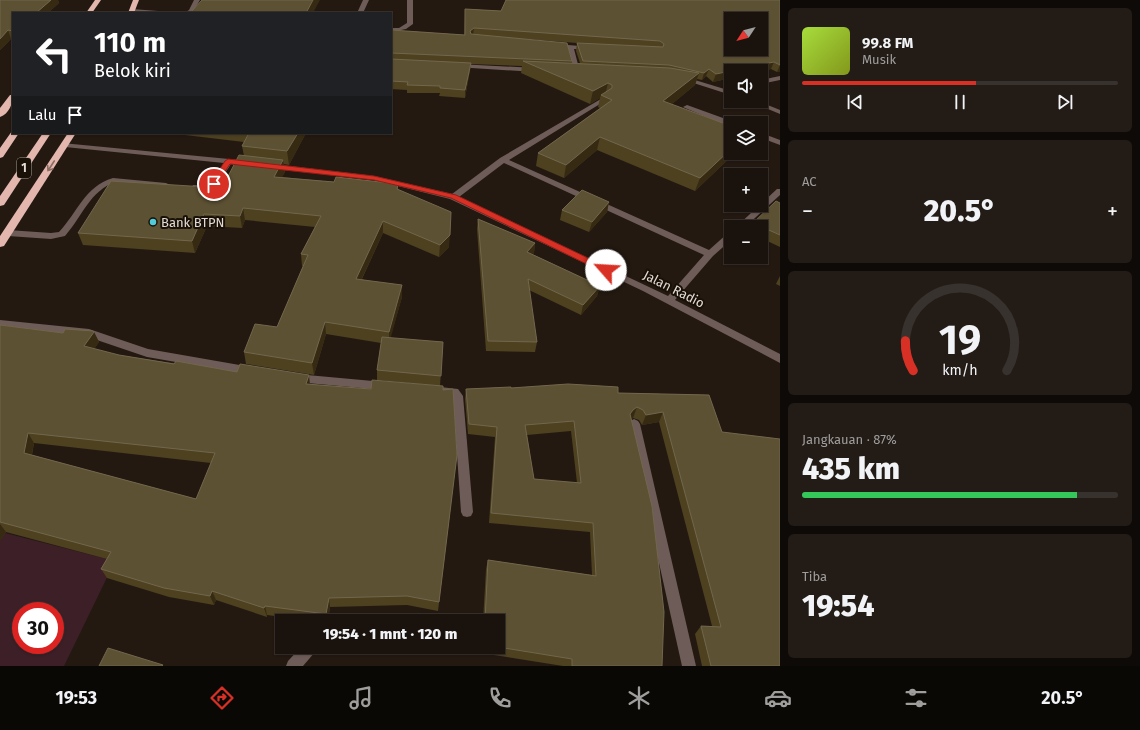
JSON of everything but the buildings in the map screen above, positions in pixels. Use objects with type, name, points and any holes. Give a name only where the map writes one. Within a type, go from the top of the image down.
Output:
[{"type":"highway","points":[[90,12],[98,0]]},
{"type":"highway","points":[[131,12],[136,0]]},
{"type":"highway","points":[[0,114],[10,101]]},
{"type":"highway","name":"1","points":[[0,155],[14,134]]},
{"type":"highway","name":"1","points":[[0,203],[46,134]]},
{"type":"highway","points":[[0,244],[71,134]]},
{"type":"street","points":[[189,12],[197,0]]},
{"type":"street","points":[[360,12],[366,0]]},
{"type":"street","points":[[392,30],[406,28],[410,24],[410,0]]},
{"type":"street","points":[[547,46],[599,49]]},
{"type":"street","points":[[570,47],[577,72]]},
{"type":"street","points":[[453,66],[546,71]]},
{"type":"street","points":[[569,72],[585,72]]},
{"type":"street","points":[[674,77],[691,80],[722,89]]},
{"type":"street","points":[[768,81],[780,78]]},
{"type":"street","points":[[454,197],[503,160],[606,98]]},
{"type":"street","points":[[687,107],[724,121]]},
{"type":"street","points":[[768,107],[780,112]]},
{"type":"street","points":[[768,138],[780,143]]},
{"type":"street","name":"Jalan Radio","points":[[65,145],[228,161],[374,178],[454,197],[669,301],[780,359]]},
{"type":"street","points":[[503,160],[710,254]]},
{"type":"street","points":[[8,233],[51,236],[62,234],[97,187],[110,181],[116,180],[203,188],[210,186],[218,177],[228,161]]},
{"type":"street","points":[[748,220],[780,191]]},
{"type":"street","points":[[669,301],[710,254],[724,241]]},
{"type":"street","points":[[0,324],[89,333],[147,353],[262,372]]},
{"type":"street","points":[[285,376],[394,387]]},
{"type":"street","points":[[426,390],[454,392],[458,396],[467,512]]},
{"type":"street","points":[[634,424],[689,666]]},
{"type":"street","points":[[292,666],[303,654]]},
{"type":"shaded area","points":[[5,533],[115,561],[64,666],[0,666],[0,541]]},
{"type":"place","name":"Bank BTPN","points":[[153,222]]},
{"type":"route","points":[[214,184],[228,161],[374,178],[454,197],[606,270]]}]
